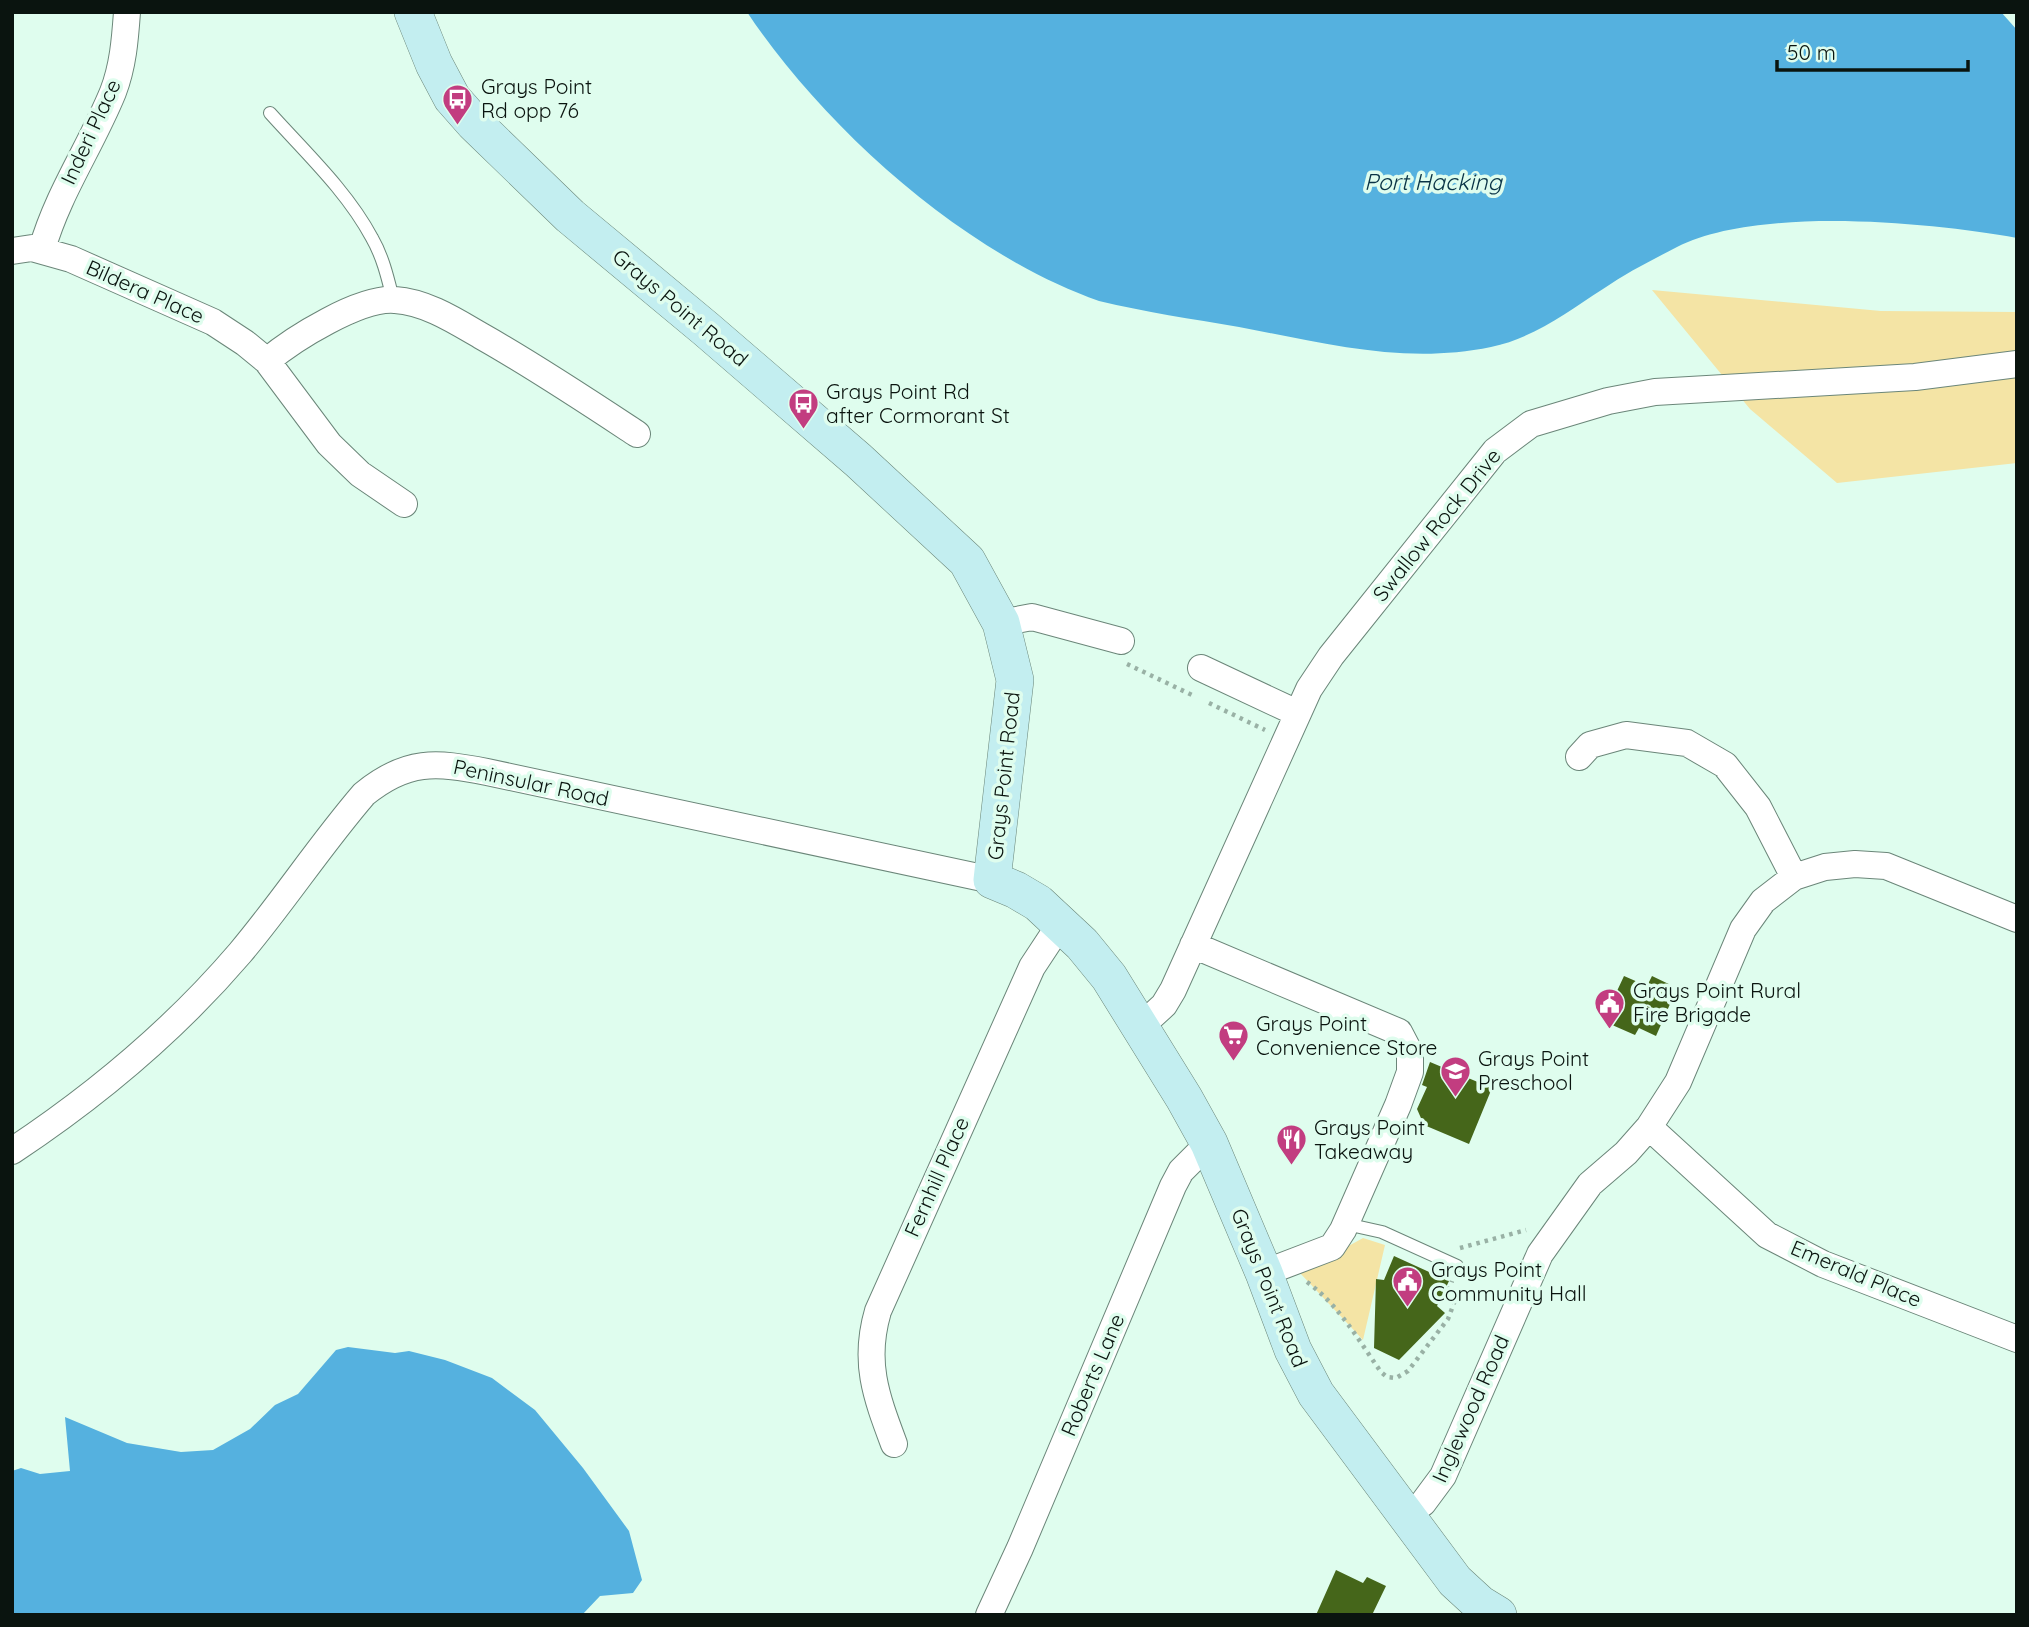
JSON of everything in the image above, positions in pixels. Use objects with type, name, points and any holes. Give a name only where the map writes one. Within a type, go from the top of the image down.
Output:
[{"type":"street","name":"Inderi Place","points":[[42,249],[57,204],[113,92],[124,53],[127,12]]},
{"type":"street","name":"Grays Point Road","points":[[413,12],[433,64],[452,98],[474,123],[570,216],[858,460],[967,561],[1002,623],[1015,680],[992,880],[1038,903],[1061,922],[1109,977],[1209,1143],[1274,1269],[1293,1350],[1316,1394],[1455,1581],[1480,1604],[1498,1615]]},
{"type":"street","name":"Bildera Place","points":[[12,251],[42,249],[71,259],[213,323],[245,343],[267,362],[329,444],[360,474],[404,504]]},
{"type":"street","points":[[267,362],[283,348],[324,324],[360,306],[393,299],[421,305],[462,324],[528,362],[638,434]]},
{"type":"street","name":"Swallow Rock Drive","points":[[1140,1027],[1164,1005],[1173,990],[1309,689],[1331,656],[1495,451],[1531,425],[1608,401],[1656,392],[1915,377],[2017,364]]},
{"type":"street","points":[[1002,623],[1032,617],[1121,640]]},
{"type":"street","points":[[1201,668],[1297,713]]},
{"type":"street","points":[[1579,757],[1590,745],[1626,735],[1687,743],[1725,765],[1758,807],[1794,877],[1825,867],[1855,864],[1886,866],[2017,919]]},
{"type":"street","name":"Peninsular Road","points":[[12,1151],[82,1101],[189,1009],[239,953],[364,794],[379,782],[414,766],[432,764],[487,772],[992,880]]},
{"type":"street","name":"Inglewood Road","points":[[1406,1515],[1423,1503],[1443,1476],[1540,1254],[1590,1184],[1626,1153],[1649,1127],[1678,1082],[1743,929],[1763,901],[1794,877]]},
{"type":"street","name":"Fernhill Place","points":[[894,1444],[877,1399],[871,1367],[870,1344],[877,1311],[1032,967],[1061,922]]},
{"type":"street","points":[[1193,945],[1399,1032],[1410,1053],[1410,1072],[1398,1105],[1346,1224],[1332,1247],[1274,1269]]},
{"type":"street","name":"Emerald Place","points":[[1649,1127],[1767,1235],[1823,1264],[2017,1339]]},
{"type":"street","name":"Roberts Lane","points":[[989,1615],[1173,1186],[1181,1171],[1209,1143]]},
{"type":"lane","points":[[270,113],[350,203],[373,239],[393,299]]},
{"type":"lane","points":[[1346,1224],[1382,1232],[1457,1266]]},
{"type":"path","points":[[1436,1256],[1444,1251],[1530,1228]]},
{"type":"path","points":[[1274,1269],[1322,1293],[1381,1373],[1396,1378],[1408,1371],[1448,1320],[1454,1303],[1447,1296],[1457,1266]]},
{"type":"shaded area","points":[[1652,290],[1881,311],[2017,312],[2017,463],[1837,483],[1750,409]]},
{"type":"shaded area","points":[[1363,1238],[1385,1245],[1363,1340],[1300,1273]]},
{"type":"water","name":"Port Hacking","points":[[747,12],[2001,12],[2017,30],[2017,238],[1892,223],[1797,222],[1752,226],[1711,234],[1677,247],[1639,267],[1550,323],[1507,343],[1459,352],[1427,354],[1333,345],[1099,301],[1049,280],[998,252],[949,220],[902,183],[857,142],[816,100]]},
{"type":"water","points":[[348,1347],[395,1353],[409,1351],[445,1360],[492,1378],[535,1410],[583,1468],[629,1531],[642,1580],[633,1593],[600,1596],[582,1615],[12,1615],[12,1471],[21,1468],[40,1474],[70,1471],[65,1417],[127,1443],[181,1452],[213,1450],[250,1429],[275,1405],[298,1394],[336,1350]]},
{"type":"building","points":[[1624,976],[1647,986],[1652,976],[1677,988],[1656,1036],[1639,1028],[1635,1035],[1603,1021]]},
{"type":"building","name":"Grays Point Preschool","points":[[1430,1062],[1492,1088],[1469,1144],[1424,1125],[1417,1109],[1427,1087],[1422,1085]]},
{"type":"building","name":"Grays Point Community Hall","points":[[1394,1256],[1449,1281],[1437,1306],[1445,1313],[1399,1360],[1374,1348],[1376,1279],[1384,1280]]},
{"type":"building","points":[[1336,1570],[1363,1583],[1367,1577],[1386,1586],[1372,1615],[1316,1615]]},
{"type":"place","name":"Grays Point Rd opp 76","points":[[458,126]]},
{"type":"place","name":"Grays Point Rd after Cormorant St","points":[[803,431]]},
{"type":"place","name":"Grays Point Rural Fire Brigade","points":[[1610,1030]]},
{"type":"place","name":"Grays Point Convenience Store","points":[[1233,1063]]},
{"type":"place","name":"Grays Point Preschool","points":[[1455,1098]]},
{"type":"place","name":"Grays Point Takeaway","points":[[1291,1167]]},
{"type":"place","name":"Grays Point Community Hall","points":[[1408,1309]]}]
